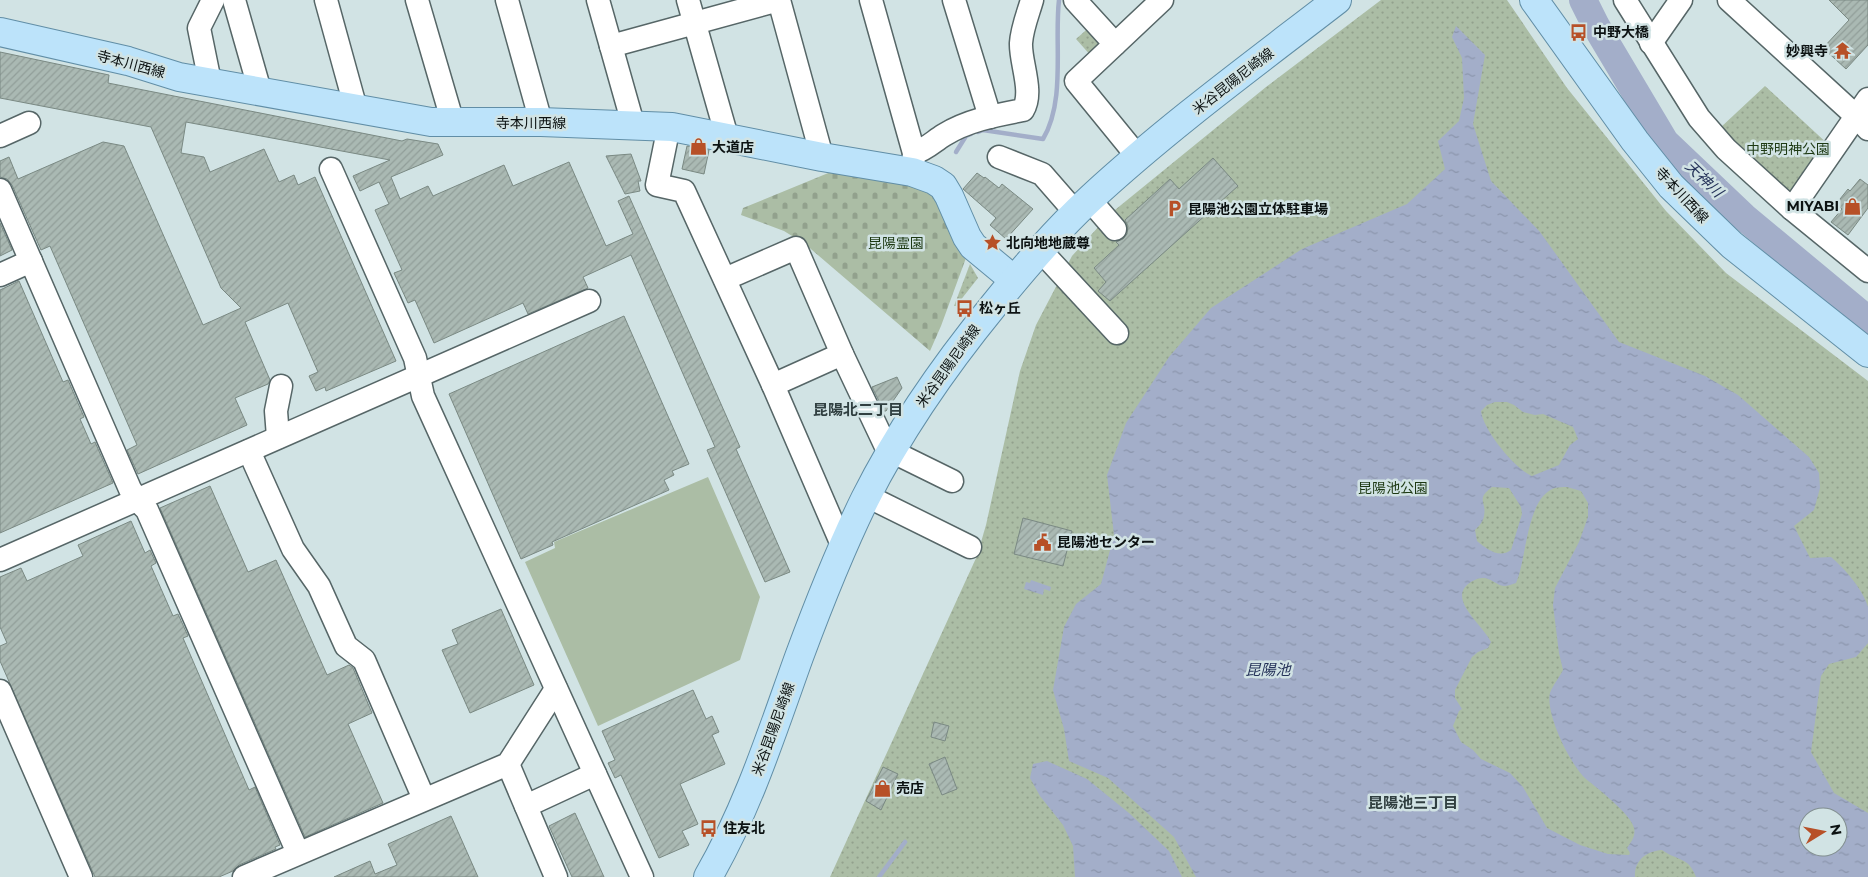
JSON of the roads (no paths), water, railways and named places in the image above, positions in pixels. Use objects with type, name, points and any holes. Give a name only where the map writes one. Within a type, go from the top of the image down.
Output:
[{"type":"main road","name":"米谷昆陽尼崎線","points":[[708,877],[737,822],[843,547],[890,452],[916,410],[1014,280],[1083,206],[1138,157],[1235,78],[1337,0]]},
{"type":"main road","name":"寺本川西線","points":[[1534,0],[1635,142],[1672,186],[1732,245],[1868,353]]},
{"type":"main road","name":"寺本川西線","points":[[0,32],[128,62],[178,77],[431,122],[541,122],[669,126],[822,157],[913,163],[942,186],[949,196],[967,237],[973,246],[1014,280]]},
{"type":"street","points":[[210,82],[199,28],[213,0]]},
{"type":"street","points":[[234,0],[260,91]]},
{"type":"street","points":[[326,0],[356,109]]},
{"type":"street","points":[[417,0],[453,123]]},
{"type":"street","points":[[507,0],[541,122]]},
{"type":"street","points":[[598,0],[633,124]]},
{"type":"street","points":[[688,0],[727,137]]},
{"type":"street","points":[[611,46],[779,0],[822,157]]},
{"type":"street","points":[[871,0],[913,163]]},
{"type":"street","points":[[954,0],[990,117]]},
{"type":"street","points":[[913,163],[924,150],[945,134],[990,117],[1024,110],[1026,106],[1027,85],[1021,41],[1032,0]]},
{"type":"street","points":[[1075,0],[1115,44]]},
{"type":"street","points":[[1138,157],[1076,81],[1162,0]]},
{"type":"street","points":[[1625,0],[1699,118],[1726,149],[1792,209],[1868,271]]},
{"type":"street","points":[[1651,43],[1682,0]]},
{"type":"street","points":[[1743,4],[1864,114],[1792,209]]},
{"type":"street","points":[[0,136],[29,123]]},
{"type":"street","points":[[669,126],[657,187],[684,191],[773,385],[843,547]]},
{"type":"street","points":[[999,157],[1031,162],[1042,174],[1115,229]]},
{"type":"street","points":[[330,169],[415,358],[423,396],[642,877]]},
{"type":"street","points":[[0,190],[130,489],[147,510],[298,853]]},
{"type":"street","points":[[725,279],[796,248],[842,354],[890,452],[952,481]]},
{"type":"street","points":[[1040,250],[1117,333]]},
{"type":"street","points":[[0,275],[31,261]]},
{"type":"street","points":[[0,560],[589,301]]},
{"type":"street","points":[[773,385],[842,354]]},
{"type":"street","points":[[278,438],[276,411],[281,386]]},
{"type":"street","points":[[249,451],[293,549],[319,586],[346,646],[364,660],[424,799]]},
{"type":"street","points":[[867,496],[970,547]]},
{"type":"street","points":[[244,877],[508,764],[556,689]]},
{"type":"street","points":[[0,691],[81,877]]},
{"type":"street","points":[[508,764],[556,877]]},
{"type":"street","points":[[526,806],[595,774]]},
{"type":"water","name":"昆陽池","points":[[1456,26],[1485,55],[1473,124],[1491,181],[1540,232],[1619,342],[1705,376],[1738,395],[1809,457],[1819,473],[1820,488],[1814,510],[1794,526],[1810,558],[1831,557],[1858,586],[1868,607],[1868,643],[1856,657],[1829,664],[1821,676],[1811,752],[1834,793],[1868,813],[1868,877],[1696,877],[1686,862],[1662,850],[1651,852],[1642,858],[1635,871],[1635,877],[1196,877],[1174,837],[1108,778],[1069,761],[1064,729],[1053,690],[1064,627],[1076,604],[1101,584],[1114,535],[1107,475],[1126,423],[1169,357],[1211,308],[1302,249],[1407,204],[1445,169],[1438,141],[1459,121],[1464,98],[1462,58],[1452,37]],"holes":[[[1495,402],[1507,402],[1523,412],[1535,415],[1543,414],[1573,427],[1578,439],[1570,445],[1559,465],[1532,476],[1517,466],[1487,428],[1481,411],[1487,405]],[[1492,487],[1509,488],[1521,507],[1522,514],[1511,550],[1502,554],[1493,552],[1477,541],[1475,530],[1481,524],[1485,511],[1484,495]],[[1567,487],[1581,491],[1588,503],[1588,517],[1579,542],[1555,588],[1553,605],[1563,670],[1550,693],[1549,702],[1560,739],[1573,763],[1586,779],[1632,822],[1634,834],[1627,848],[1630,853],[1629,855],[1608,854],[1580,845],[1547,828],[1523,787],[1510,773],[1481,759],[1473,750],[1461,742],[1453,726],[1459,711],[1462,709],[1455,698],[1455,690],[1472,657],[1488,648],[1491,642],[1469,613],[1462,598],[1463,590],[1468,584],[1480,578],[1485,578],[1504,586],[1516,583],[1529,530],[1538,503],[1545,494],[1555,488]]]},
{"type":"water","points":[[1031,580],[1051,587],[1050,591],[1044,589],[1043,595],[1024,589],[1026,582],[1030,583]]},
{"type":"water","points":[[1047,761],[1087,779],[1129,813],[1169,851],[1182,877],[1075,877],[1073,846],[1063,825],[1040,796],[1030,778],[1033,764]]},
{"type":"waterway","points":[[978,132],[983,130],[1043,139],[1050,124],[1057,89],[1059,0]]},
{"type":"waterway","name":"天神川","points":[[1583,0],[1596,26],[1665,142],[1744,217],[1868,320]]},
{"type":"waterway","points":[[956,152],[966,136],[971,134]]},
{"type":"waterway","points":[[879,877],[905,842]]},
{"type":"place","name":"中野大橋","points":[[1579,32]]},
{"type":"place","name":"妙興寺","points":[[1842,51]]},
{"type":"place","name":"大道店","points":[[698,147]]},
{"type":"place","name":"MIYABI","points":[[1853,206]]},
{"type":"place","name":"昆陽池公園立体駐車場","points":[[1174,209]]},
{"type":"place","name":"北向地地蔵尊","points":[[992,243]]},
{"type":"place","name":"松ヶ丘","points":[[965,308]]},
{"type":"place","name":"昆陽池センター","points":[[1043,542]]},
{"type":"place","name":"売店","points":[[882,788]]},
{"type":"place","name":"住友北","points":[[709,828]]},
{"type":"district","name":"昆陽北二丁目","points":[[858,410]]},
{"type":"district","name":"昆陽池三丁目","points":[[1413,803]]},
{"type":"park label","name":"中野明神公園","points":[[1788,149]]},
{"type":"park label","name":"昆陽霊園","points":[[896,243]]},
{"type":"park label","name":"昆陽池公園","points":[[1393,488]]}]
